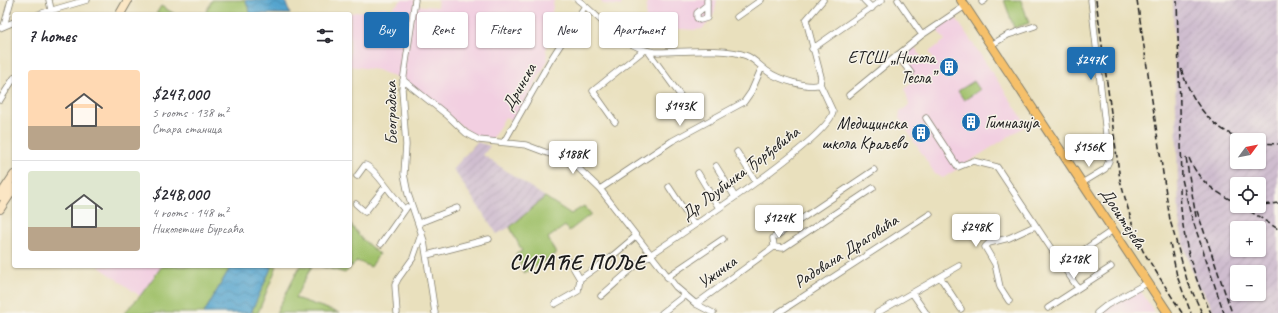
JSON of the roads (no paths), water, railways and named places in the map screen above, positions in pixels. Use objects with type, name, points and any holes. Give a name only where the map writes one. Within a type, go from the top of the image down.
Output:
[{"type":"main road","points":[[121,12],[128,0]]},
{"type":"main road","points":[[126,12],[132,0]]},
{"type":"main road","name":"Доситејева","points":[[955,0],[962,5],[991,45],[1082,183],[1111,231]]},
{"type":"main road","name":"Доситејева","points":[[962,5],[1111,231],[1162,313]]},
{"type":"main road","points":[[1,191],[12,177]]},
{"type":"main road","points":[[0,209],[12,191]]},
{"type":"main road","name":"Доситејева","points":[[1145,284],[1168,313]]},
{"type":"street","points":[[2,27],[11,0]]},
{"type":"street","points":[[49,0],[55,11],[87,0]]},
{"type":"street","name":"Београдска","points":[[415,0],[403,80],[402,106],[406,145],[404,174],[411,202],[422,232],[427,255],[435,313]]},
{"type":"street","points":[[578,0],[609,28],[630,44],[646,50],[733,52],[747,56],[771,74],[790,82],[812,86],[820,84],[821,77],[812,49],[806,20],[819,2]]},
{"type":"street","points":[[737,16],[761,0]]},
{"type":"street","points":[[864,0],[872,8]]},
{"type":"street","points":[[812,49],[882,0]]},
{"type":"street","points":[[898,0],[922,36]]},
{"type":"street","points":[[1082,183],[1105,169],[1109,160],[1091,0]]},
{"type":"street","points":[[849,95],[897,55],[962,5]]},
{"type":"street","name":"Дринска","points":[[504,142],[550,61],[585,6]]},
{"type":"street","points":[[2,27],[12,23]]},
{"type":"street","points":[[991,45],[1008,35],[1035,26]]},
{"type":"street","points":[[646,50],[685,102]]},
{"type":"street","points":[[615,122],[593,91],[646,50]]},
{"type":"street","points":[[897,55],[912,73]]},
{"type":"street","points":[[600,188],[672,141],[740,105],[751,92],[762,68]]},
{"type":"street","points":[[403,80],[447,115],[466,133],[479,140],[526,145],[558,157],[576,166],[600,188],[667,277],[696,304],[713,313]]},
{"type":"street","points":[[0,100],[12,81]]},
{"type":"street","name":"Др Љубинка Ђорђевића","points":[[601,296],[651,255],[756,182],[798,150],[831,118],[833,112],[831,103],[820,84]]},
{"type":"street","points":[[926,118],[958,167],[973,161],[998,167],[1035,226],[1078,288]]},
{"type":"street","points":[[737,152],[756,182]]},
{"type":"street","points":[[357,176],[365,165],[368,166],[376,172],[385,187],[405,210]]},
{"type":"street","points":[[716,166],[735,197]]},
{"type":"street","name":"Ужичка","points":[[774,247],[773,238],[874,170]]},
{"type":"street","points":[[698,173],[719,208]]},
{"type":"street","points":[[356,204],[365,212],[385,187]]},
{"type":"street","points":[[669,187],[694,225]]},
{"type":"street","name":"Ужичка","points":[[696,304],[774,247],[783,248],[873,188]]},
{"type":"street","points":[[381,244],[411,202]]},
{"type":"street","points":[[419,223],[457,208]]},
{"type":"street","name":"Радована Драговића","points":[[778,313],[930,214]]},
{"type":"street","points":[[1009,301],[1001,291],[995,264],[985,247],[989,243],[1009,238],[1035,226]]},
{"type":"street","points":[[1062,264],[1111,231]]},
{"type":"street","points":[[397,313],[396,285],[398,279],[413,258],[422,232]]},
{"type":"street","points":[[580,279],[610,258],[636,236]]},
{"type":"street","points":[[427,255],[489,239]]},
{"type":"street","points":[[667,277],[723,239]]},
{"type":"street","points":[[555,304],[578,291],[580,279],[570,262]]},
{"type":"street","points":[[877,313],[959,266]]},
{"type":"street","points":[[1048,308],[1111,267]]},
{"type":"street","points":[[940,277],[961,309]]},
{"type":"street","points":[[1097,313],[1107,305],[1145,284]]},
{"type":"street","points":[[912,293],[926,313]]},
{"type":"street","points":[[662,313],[685,295]]},
{"type":"water","points":[[245,0],[285,0],[289,12],[250,12]]},
{"type":"water","points":[[230,268],[271,268],[251,313],[204,313]]},
{"type":"railway","points":[[1096,0],[1120,180],[1134,230],[1143,251],[1182,313]]},
{"type":"railway","points":[[1137,0],[1170,220],[1187,280],[1202,313]]},
{"type":"railway","points":[[1177,0],[1182,179],[1190,212],[1224,313]]},
{"type":"railway","points":[[1181,69],[1191,93],[1204,113],[1213,122],[1230,133]]},
{"type":"railway","points":[[1266,143],[1278,144]]},
{"type":"railway","points":[[1186,158],[1196,217]]},
{"type":"railway","points":[[1189,158],[1203,180],[1230,199]]},
{"type":"railway","points":[[1180,188],[1182,221],[1188,252],[1198,282],[1211,313]]},
{"type":"railway","points":[[1266,205],[1278,203]]},
{"type":"railway","points":[[1197,211],[1232,313]]},
{"type":"railway","points":[[1253,213],[1278,229]]},
{"type":"railway","points":[[1170,243],[1177,276],[1191,313]]},
{"type":"place","name":"ЕТСШ „Никола Тесла”","points":[[949,67]]},
{"type":"place","name":"Гимназија","points":[[971,122]]},
{"type":"place","name":"Медицинска школа Краљево","points":[[921,133]]},
{"type":"district","name":"СИЈАЋЕ ПОЉЕ","points":[[578,262]]}]
